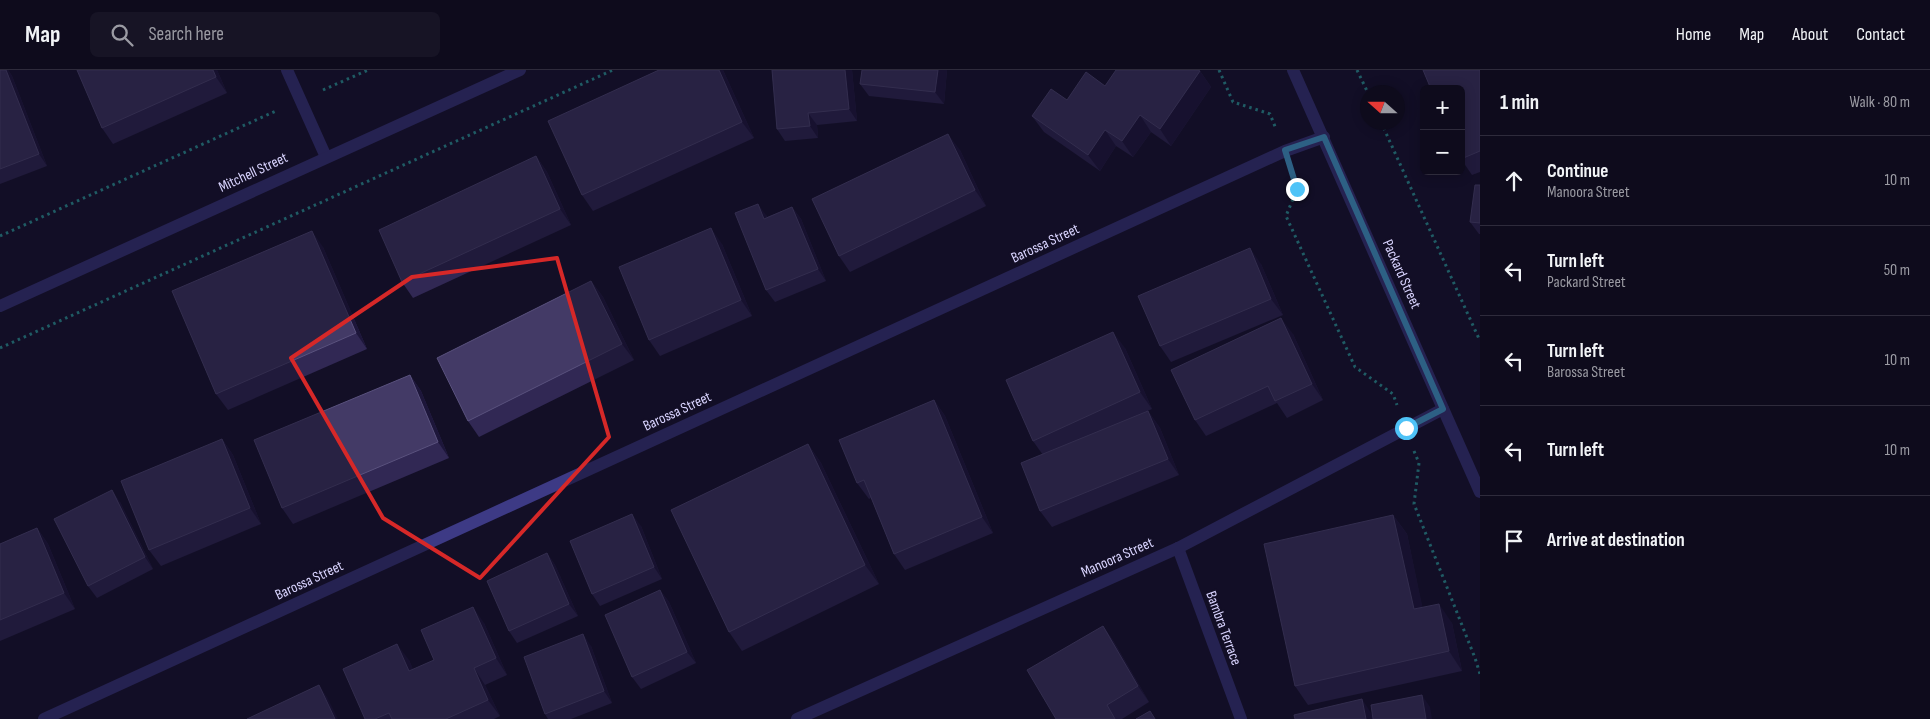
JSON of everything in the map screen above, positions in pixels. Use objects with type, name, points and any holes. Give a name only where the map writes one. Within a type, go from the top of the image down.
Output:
[{"type":"street","points":[[287,70],[326,157]]},
{"type":"street","name":"Mitchell Street","points":[[0,306],[520,70]]},
{"type":"street","name":"Packard Street","points":[[1293,70],[1480,492]]},
{"type":"street","name":"Barossa Street","points":[[44,719],[1285,150],[1324,137]]},
{"type":"street","name":"Manoora Street","points":[[797,719],[1178,548],[1443,409]]},
{"type":"street","name":"Bambra Terrace","points":[[1178,548],[1241,719]]},
{"type":"path","points":[[323,90],[368,70]]},
{"type":"path","points":[[0,348],[613,70]]},
{"type":"path","points":[[1219,70],[1233,102],[1270,114],[1285,150],[1297,189],[1286,216],[1355,367],[1393,394]]},
{"type":"path","points":[[1357,70],[1364,85]]},
{"type":"path","points":[[0,236],[287,106]]},
{"type":"path","points":[[1385,130],[1480,341]]},
{"type":"path","points":[[1419,463],[1414,504],[1480,674]]},
{"type":"highlighted area","points":[[557,258],[609,437],[480,578],[383,518],[291,358],[412,277]]},
{"type":"building","points":[[0,70],[6,70],[39,154],[0,169]]},
{"type":"building","points":[[77,70],[213,70],[216,77],[102,128]]},
{"type":"building","points":[[659,70],[719,70],[742,122],[582,195],[548,121]]},
{"type":"building","points":[[772,70],[845,70],[849,109],[808,113],[810,126],[777,129]]},
{"type":"building","points":[[862,70],[938,70],[935,92],[860,84]]},
{"type":"building","points":[[1116,70],[1200,71],[1160,129],[1140,115],[1122,141],[1105,130],[1088,155],[1032,116],[1051,89],[1067,100],[1086,72],[1105,86]]},
{"type":"building","points":[[1423,70],[1480,70],[1480,151],[1465,157],[1465,85],[1429,85]]},
{"type":"building","points":[[948,134],[975,190],[839,256],[812,199]]},
{"type":"building","points":[[536,156],[560,209],[402,282],[379,230]]},
{"type":"building","points":[[1475,185],[1480,185],[1480,223],[1470,222]]},
{"type":"building","points":[[758,204],[764,219],[792,207],[818,269],[766,290],[735,213]]},
{"type":"building","points":[[711,228],[741,300],[649,340],[619,267]]},
{"type":"building","points":[[312,231],[356,333],[216,394],[172,291]]},
{"type":"building","points":[[1250,248],[1271,299],[1160,346],[1138,296]]},
{"type":"building","points":[[591,281],[622,344],[468,421],[437,358]]},
{"type":"building","points":[[1281,318],[1312,384],[1275,401],[1268,386],[1195,420],[1171,370]]},
{"type":"building","points":[[1113,332],[1140,392],[1033,441],[1006,380]]},
{"type":"building","points":[[410,375],[438,442],[282,508],[254,440]]},
{"type":"building","points":[[934,400],[982,517],[894,554],[864,480],[857,483],[839,440]]},
{"type":"building","points":[[1148,411],[1168,459],[1040,511],[1021,463]]},
{"type":"building","points":[[222,439],[250,508],[149,550],[121,481]]},
{"type":"building","points":[[808,444],[865,565],[729,632],[671,510]]},
{"type":"building","points":[[112,490],[145,557],[88,586],[54,519]]},
{"type":"building","points":[[632,514],[654,567],[592,594],[570,541]]},
{"type":"building","points":[[1393,515],[1414,609],[1439,604],[1449,651],[1295,686],[1264,544]]},
{"type":"building","points":[[37,528],[64,593],[0,620],[0,544]]},
{"type":"building","points":[[547,553],[569,604],[509,631],[487,581]]},
{"type":"building","points":[[660,590],[687,652],[632,677],[605,615]]},
{"type":"building","points":[[473,607],[496,658],[474,668],[488,700],[446,719],[392,719],[389,713],[375,719],[365,719],[343,669],[397,644],[409,671],[434,660],[421,630]]},
{"type":"building","points":[[1103,626],[1138,686],[1107,705],[1115,719],[1056,719],[1027,670]]},
{"type":"building","points":[[583,634],[604,691],[545,714],[524,657]]},
{"type":"building","points":[[319,685],[335,719],[247,719]]},
{"type":"building","points":[[1422,695],[1426,719],[1373,719],[1371,705]]},
{"type":"building","points":[[1362,699],[1366,719],[1295,719],[1294,715]]},
{"type":"building","points":[[1150,711],[1155,719],[1136,719]]},
{"type":"route","points":[[1297,189],[1285,150],[1324,137],[1443,409],[1406,428]]}]
